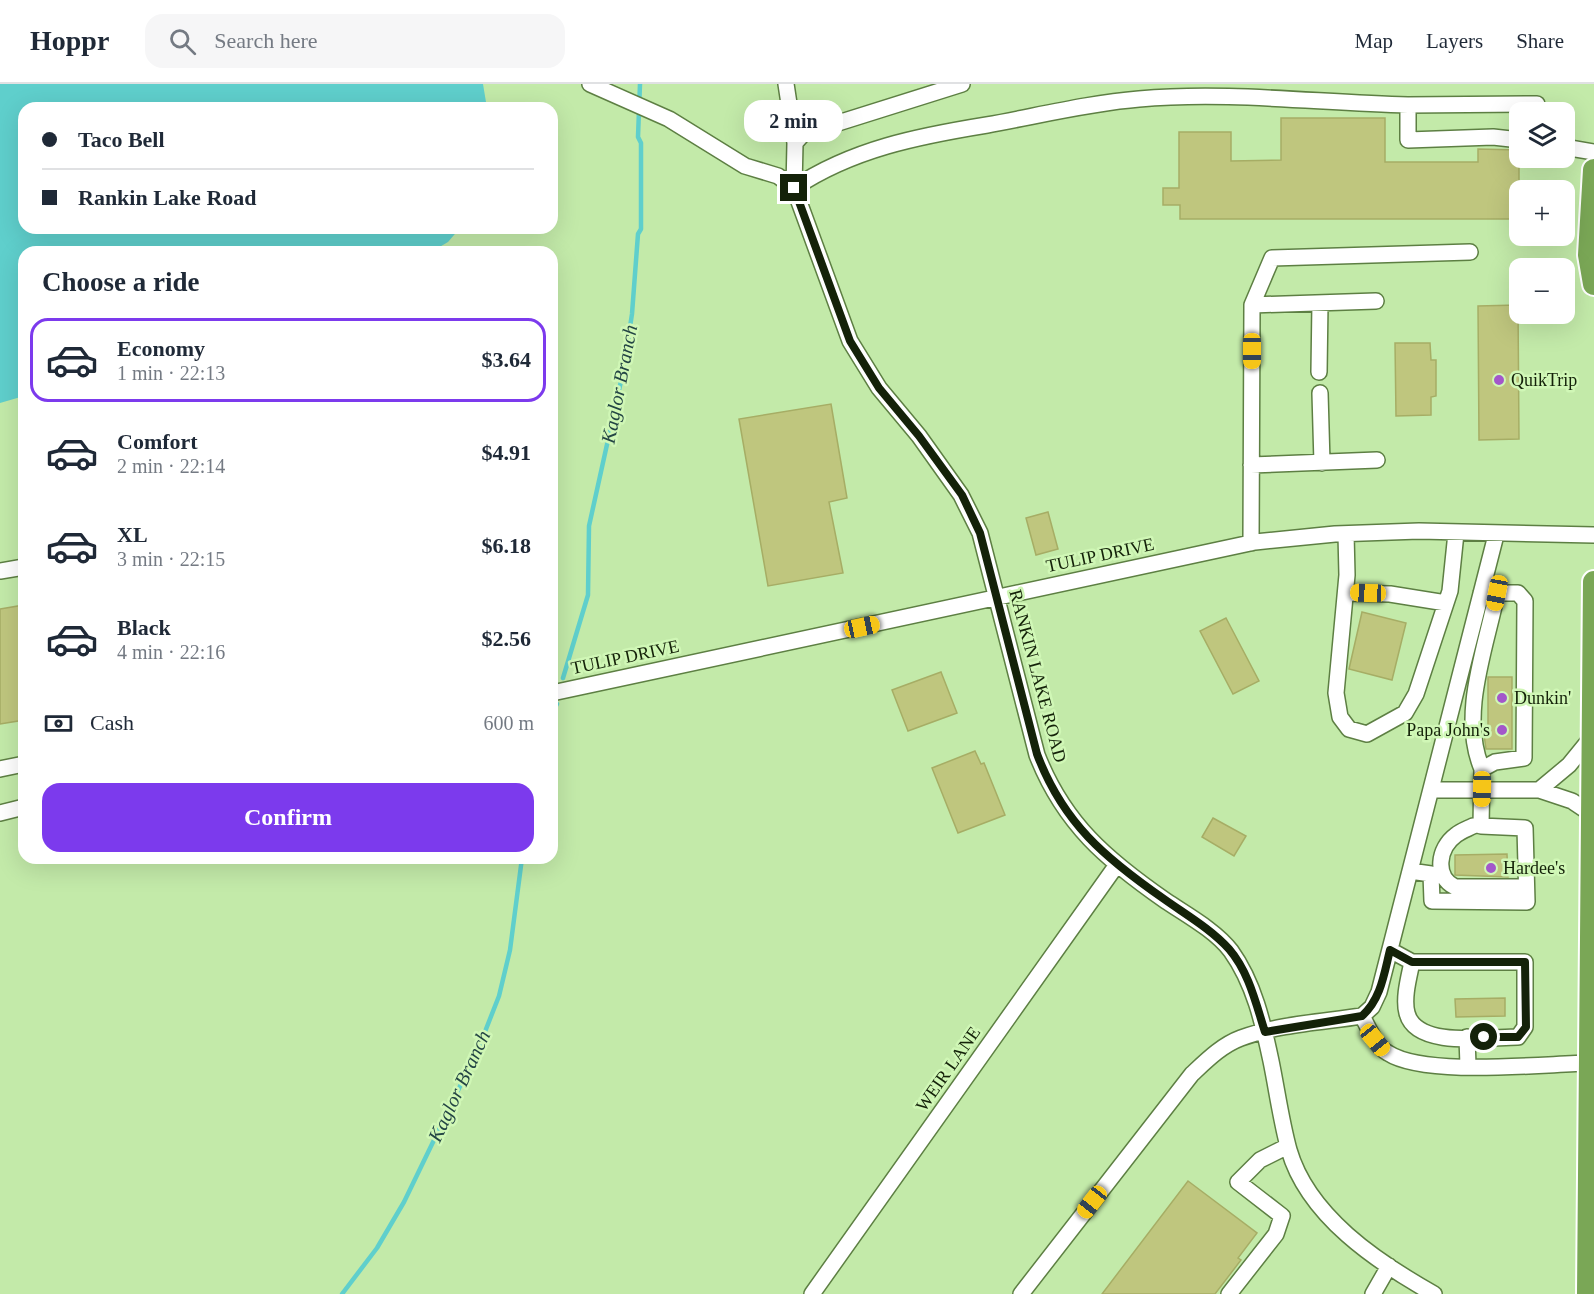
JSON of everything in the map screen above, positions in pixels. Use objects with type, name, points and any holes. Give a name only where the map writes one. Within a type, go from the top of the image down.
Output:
[{"type":"highway","points":[[1594,170],[1589,255],[1594,284]]},
{"type":"highway","points":[[1588,1294],[1594,582]]},
{"type":"street","points":[[590,84],[649,110],[745,166],[778,176],[794,188]]},
{"type":"street","points":[[786,84],[795,142],[794,188]]},
{"type":"street","points":[[795,142],[803,134],[962,84]]},
{"type":"street","points":[[794,188],[823,168],[906,139],[1138,99],[1231,96],[1326,104],[1509,104]]},
{"type":"street","points":[[1408,105],[1408,140],[1493,137],[1509,139]]},
{"type":"street","points":[[1575,149],[1594,152]]},
{"type":"street","name":"RANKIN LAKE ROAD","points":[[794,188],[850,341],[879,388],[919,436],[962,495],[984,542],[996,598],[1037,754],[1048,785],[1065,810],[1116,866],[1193,919],[1229,949],[1248,980],[1265,1032],[1288,1146],[1306,1187],[1354,1240],[1389,1266],[1434,1294]]},
{"type":"street","points":[[1251,543],[1252,305],[1272,258],[1470,252]]},
{"type":"street","points":[[1252,305],[1376,301]]},
{"type":"street","points":[[1319,372],[1320,303]]},
{"type":"street","points":[[1320,393],[1322,463]]},
{"type":"street","points":[[1251,465],[1377,460]]},
{"type":"street","points":[[1346,534],[1346,593],[1336,693],[1340,717],[1349,729],[1367,734],[1405,712],[1416,694],[1446,603],[1456,533]]},
{"type":"street","name":"TULIP DRIVE","points":[[558,692],[1251,543],[1346,534],[1594,535]]},
{"type":"street","points":[[1477,826],[1482,769],[1474,751],[1474,702],[1496,535]]},
{"type":"street","points":[[0,571],[18,568]]},
{"type":"street","points":[[1346,593],[1390,594],[1446,603]]},
{"type":"street","points":[[1482,769],[1495,762],[1524,758],[1525,601],[1518,593],[1489,593]]},
{"type":"street","points":[[1021,1294],[1192,1074],[1218,1050],[1241,1038],[1265,1032],[1362,1016],[1372,1007],[1379,992],[1431,790],[1489,593]]},
{"type":"street","points":[[1539,790],[1569,765],[1591,738]]},
{"type":"street","points":[[0,769],[18,765]]},
{"type":"street","points":[[1431,790],[1539,790],[1558,795],[1592,819]]},
{"type":"street","points":[[0,813],[18,808]]},
{"type":"street","points":[[1462,826],[1477,826],[1525,828],[1527,902],[1432,901],[1431,874],[1436,846],[1445,832],[1462,826]]},
{"type":"street","points":[[1477,826],[1454,836],[1445,847],[1440,872],[1446,882],[1455,887],[1526,887]]},
{"type":"street","name":"WEIR LANE","points":[[812,1294],[1116,866]]},
{"type":"street","points":[[1410,871],[1431,874]]},
{"type":"street","points":[[1390,950],[1412,962],[1525,962],[1526,1027],[1518,1037],[1430,1037],[1414,1028],[1406,1013],[1412,962]]},
{"type":"street","points":[[1362,1016],[1375,1040],[1385,1052],[1399,1060],[1418,1065],[1589,1063]]},
{"type":"street","points":[[1467,1037],[1468,1066]]},
{"type":"street","points":[[1229,1294],[1276,1234],[1282,1216],[1238,1182],[1260,1160],[1288,1146]]},
{"type":"street","points":[[1373,1294],[1389,1266]]},
{"type":"water","points":[[0,84],[483,84],[486,102],[18,102],[18,234],[455,234],[441,246],[18,246],[18,398],[0,403]]},
{"type":"building","points":[[1281,118],[1385,118],[1385,162],[1478,162],[1478,149],[1509,150],[1509,168],[1519,168],[1519,180],[1509,180],[1509,219],[1180,219],[1180,205],[1163,205],[1163,188],[1179,188],[1179,132],[1231,132],[1231,161],[1281,160]]},
{"type":"building","name":"QuikTrip","points":[[1509,305],[1509,324],[1518,324],[1519,439],[1479,440],[1478,306]]},
{"type":"building","points":[[1395,343],[1430,343],[1431,360],[1436,360],[1436,396],[1431,397],[1431,415],[1396,416]]},
{"type":"building","points":[[831,404],[847,498],[829,502],[843,573],[768,586],[739,419]]},
{"type":"building","points":[[1048,512],[1058,549],[1036,555],[1026,518]]},
{"type":"building","points":[[18,606],[18,721],[0,724],[0,609]]},
{"type":"building","points":[[1362,612],[1406,623],[1392,680],[1349,669]]},
{"type":"building","points":[[1226,618],[1259,681],[1233,694],[1200,631]]},
{"type":"building","points":[[941,672],[957,713],[908,731],[892,690]]},
{"type":"building","points":[[1488,677],[1512,677],[1512,749],[1486,749],[1483,727],[1488,727]]},
{"type":"building","points":[[975,751],[981,764],[984,763],[1005,815],[958,833],[932,768]]},
{"type":"building","points":[[1213,818],[1246,836],[1234,856],[1202,837]]},
{"type":"building","points":[[1507,854],[1508,877],[1455,875],[1455,855]]},
{"type":"building","points":[[1505,998],[1505,1016],[1456,1017],[1455,999]]},
{"type":"building","points":[[1188,1181],[1257,1233],[1238,1258],[1241,1260],[1215,1294],[1102,1294]]},
{"type":"waterway","name":"Kaglor Branch","points":[[563,678],[588,595],[589,526],[623,372],[632,314],[638,234],[641,229],[641,143],[638,137],[640,84]]},
{"type":"waterway","name":"Kaglor Branch","points":[[342,1294],[377,1248],[404,1202],[479,1047],[499,996],[510,950],[521,864]]},
{"type":"place","name":"QuikTrip","points":[[1499,380]]},
{"type":"place","name":"Dunkin'","points":[[1502,698]]},
{"type":"place","name":"Papa John's","points":[[1502,730]]},
{"type":"place","name":"Hardee's","points":[[1491,868]]},
{"type":"route","points":[[794,188],[800,199],[821,266],[850,341],[879,388],[919,436],[962,495],[980,533],[990,562],[996,598],[1037,754],[1048,785],[1065,810],[1116,866],[1193,919],[1229,949],[1248,980],[1265,1032],[1362,1016],[1372,1007],[1379,992],[1390,950],[1412,962],[1525,962],[1526,1027],[1518,1037],[1484,1037]]}]
